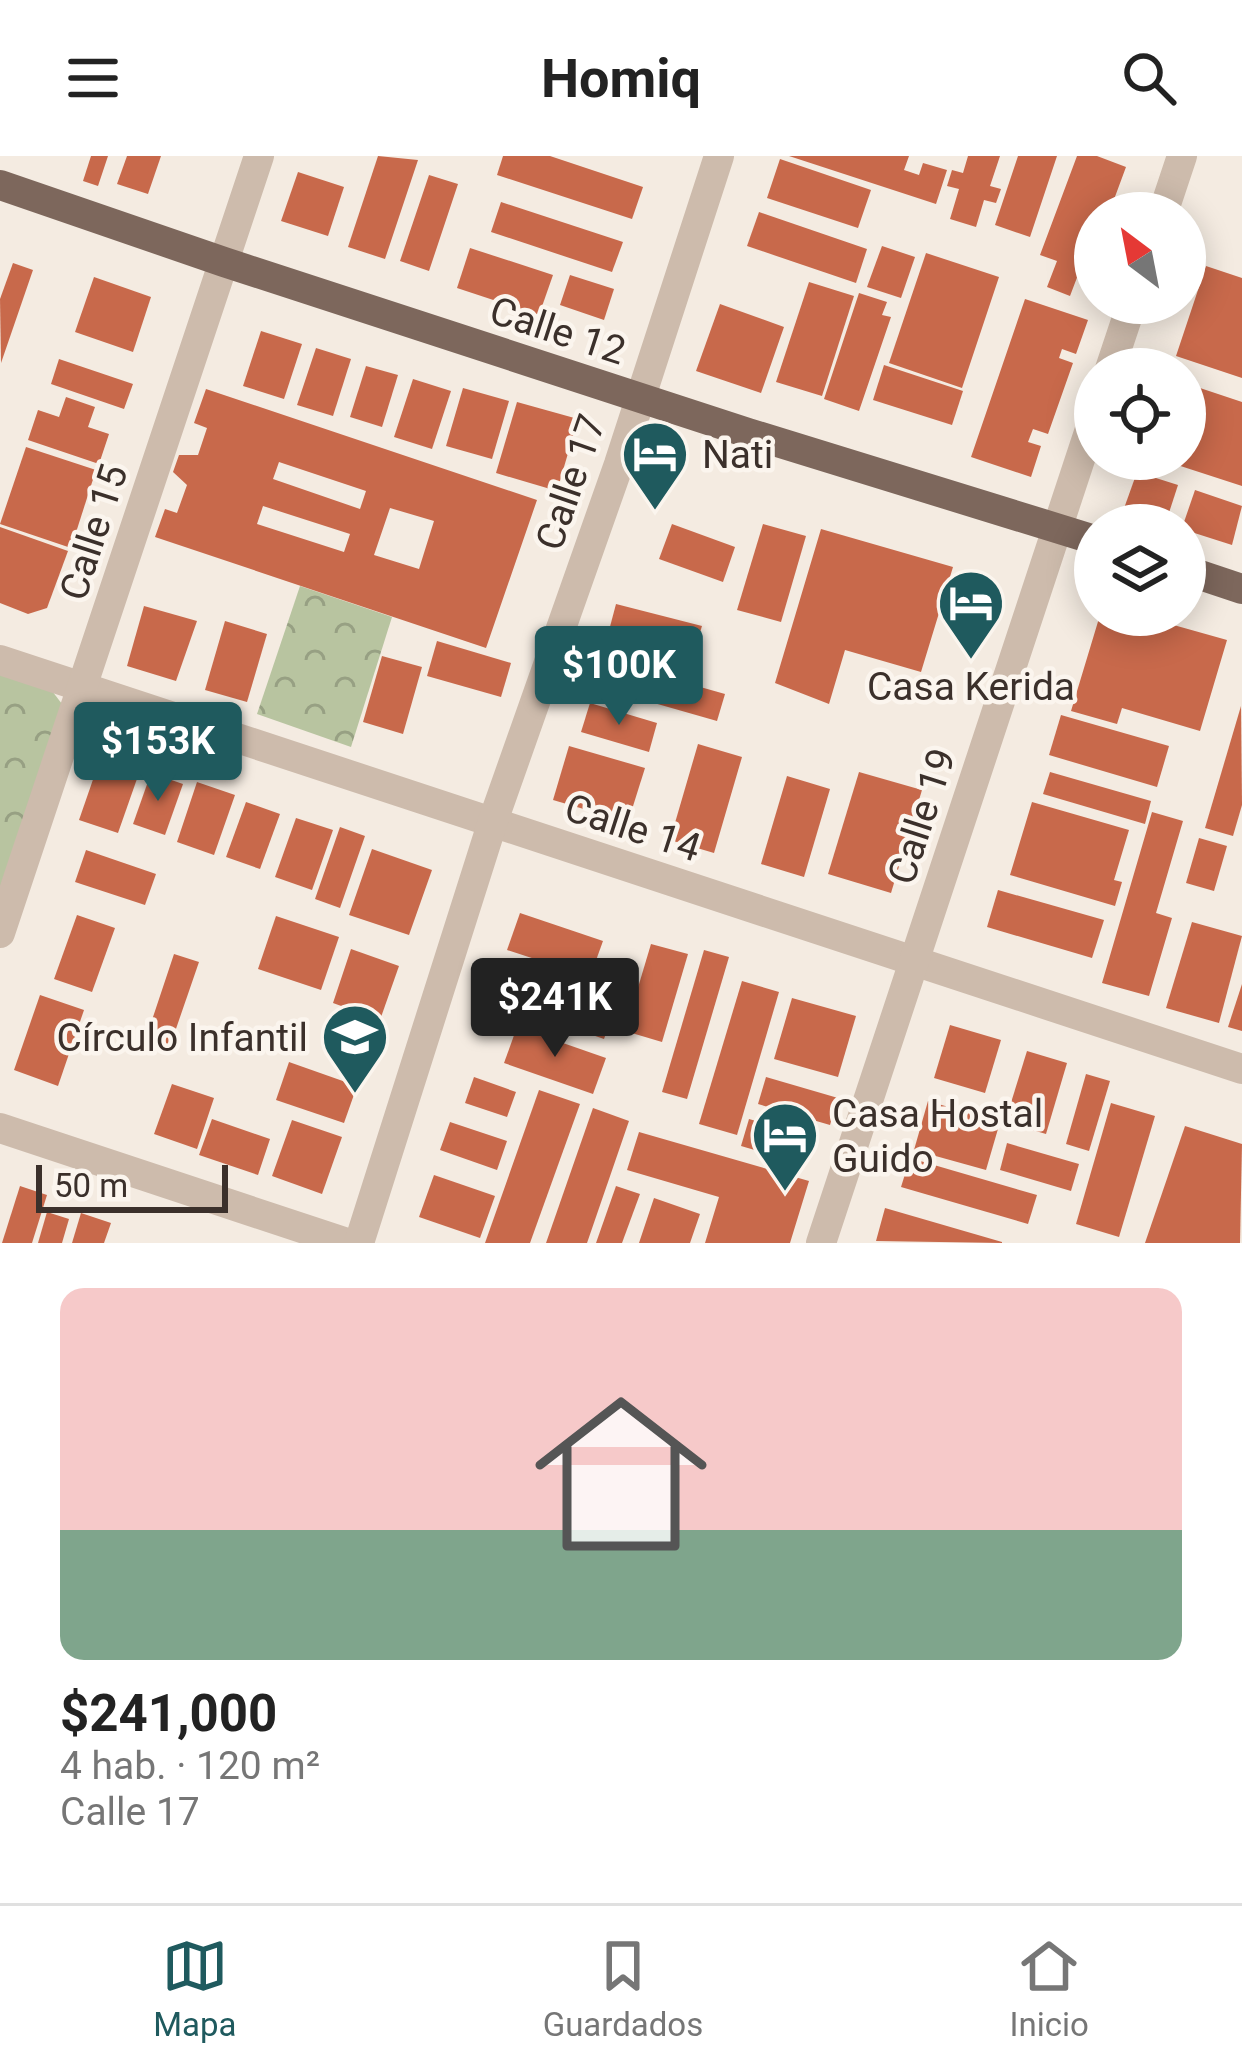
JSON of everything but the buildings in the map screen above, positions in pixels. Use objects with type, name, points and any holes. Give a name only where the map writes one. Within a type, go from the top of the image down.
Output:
[{"type":"main road","name":"Calle 12","points":[[0,185],[640,397],[1074,533]]},
{"type":"main road","points":[[1206,577],[1242,589]]},
{"type":"street","name":"Calle 15","points":[[0,933],[259,156]]},
{"type":"street","name":"Calle 17","points":[[358,1243],[494,821],[719,156]]},
{"type":"street","points":[[1170,192],[1182,156]]},
{"type":"street","name":"Calle 19","points":[[821,1243],[1074,476]]},
{"type":"street","name":"Calle 14","points":[[0,660],[1242,1069]]},
{"type":"street","points":[[0,1129],[347,1243]]},
{"type":"green space","points":[[300,586],[392,617],[351,747],[257,714]]},
{"type":"green space","points":[[0,668],[46,683],[62,704],[0,900]]},
{"type":"place","name":"Nati","points":[[655,513]]},
{"type":"place","name":"Casa Kerida","points":[[971,662]]},
{"type":"place","name":"Círculo Infantil","points":[[355,1096]]},
{"type":"place","name":"Casa Hostal Guido","points":[[785,1194]]}]
